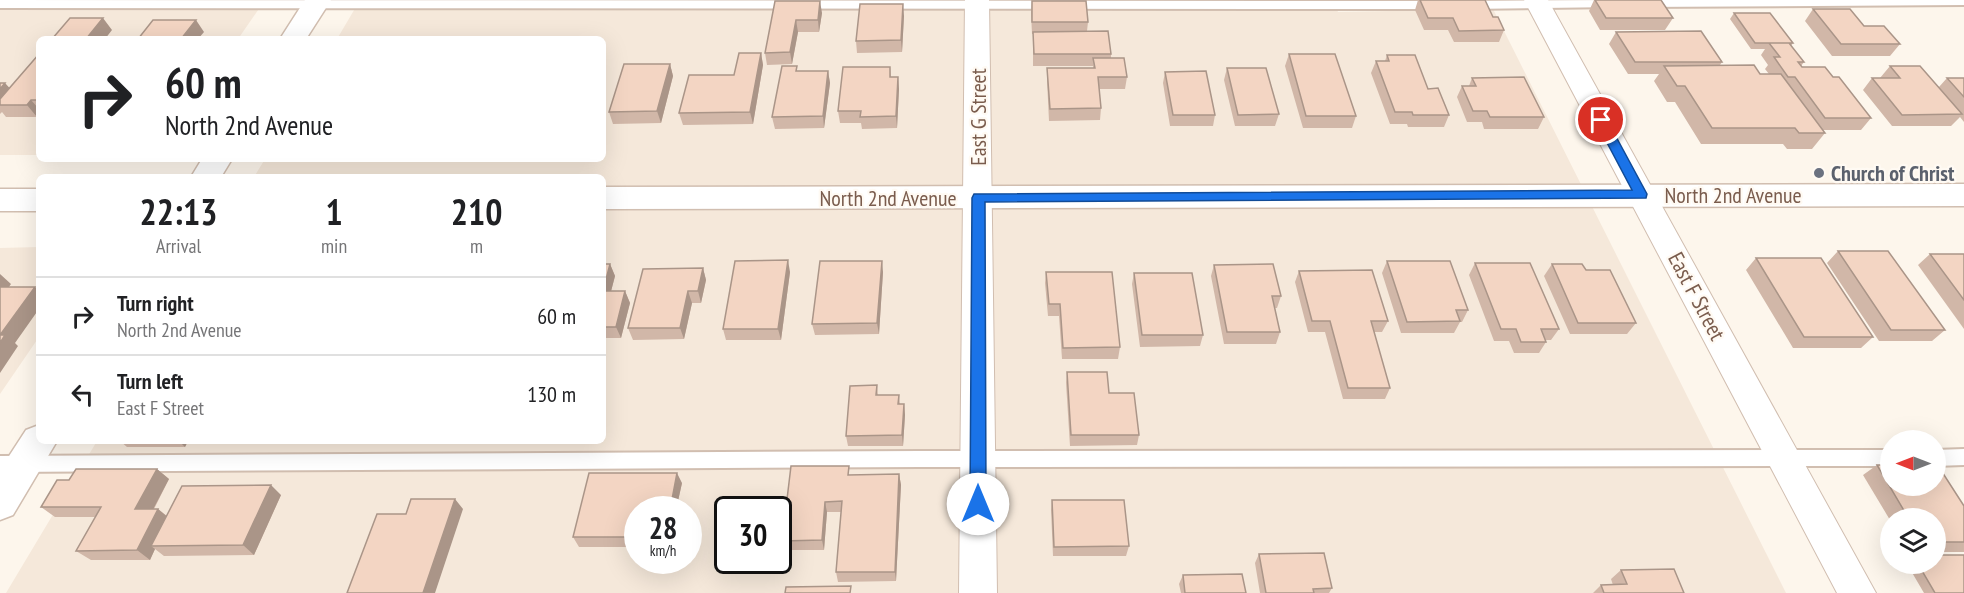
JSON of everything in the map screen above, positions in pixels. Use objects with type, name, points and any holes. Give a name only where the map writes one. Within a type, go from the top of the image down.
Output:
[{"type":"street","points":[[295,36],[317,2]]},
{"type":"street","name":"East G Street","points":[[977,2],[978,593]]},
{"type":"street","name":"East F Street","points":[[1537,2],[1857,593]]},
{"type":"street","name":"North 2nd Avenue","points":[[606,198],[1964,195]]},
{"type":"street","points":[[0,200],[36,200]]},
{"type":"street","points":[[0,502],[21,456]]},
{"type":"lane","points":[[0,4],[1964,1]]},
{"type":"lane","points":[[21,456],[978,459],[1880,458]]},
{"type":"lane","points":[[1946,458],[1964,458]]},
{"type":"shaded area","points":[[0,0],[265,0],[240,36],[36,36],[36,155],[0,155]]},
{"type":"shaded area","points":[[360,0],[1333,0],[1338,12],[1493,9],[1786,593],[6,593],[95,444],[606,444],[606,174],[256,174],[263,162],[606,162],[606,36],[339,36]]},
{"type":"shaded area","points":[[36,247],[36,341],[0,394],[0,248]]},
{"type":"building","points":[[1420,0],[1485,0],[1493,17],[1498,17],[1504,30],[1459,31],[1453,18],[1428,18]]},
{"type":"building","points":[[1595,0],[1661,0],[1673,18],[1606,18]]},
{"type":"building","points":[[775,1],[820,1],[818,20],[796,20],[790,52],[765,53]]},
{"type":"building","points":[[1032,1],[1086,1],[1088,22],[1032,22]]},
{"type":"building","points":[[860,4],[903,4],[901,40],[856,41]]},
{"type":"building","points":[[1813,9],[1850,9],[1864,26],[1884,26],[1900,44],[1841,44]]},
{"type":"building","points":[[1734,13],[1770,13],[1793,43],[1755,43]]},
{"type":"building","points":[[70,18],[103,18],[88,36],[55,36]]},
{"type":"building","points":[[153,20],[196,20],[183,36],[140,36]]},
{"type":"building","points":[[1108,31],[1111,54],[1034,54],[1033,32]]},
{"type":"building","points":[[1701,31],[1722,62],[1635,62],[1616,32]]},
{"type":"building","points":[[1769,43],[1789,43],[1804,62],[1798,62],[1802,67],[1825,67],[1833,77],[1839,77],[1871,118],[1825,118],[1795,77],[1788,77],[1774,57],[1780,57]]},
{"type":"building","points":[[739,53],[761,53],[750,112],[679,113],[689,75],[734,75]]},
{"type":"building","points":[[1289,54],[1335,54],[1356,116],[1306,116]]},
{"type":"building","points":[[1387,55],[1415,55],[1428,89],[1438,88],[1449,115],[1413,115],[1412,112],[1395,112],[1376,61],[1389,61]]},
{"type":"building","points":[[36,57],[36,100],[31,100],[27,105],[0,105],[0,99]]},
{"type":"building","points":[[1093,58],[1124,58],[1127,77],[1098,77],[1101,108],[1050,109],[1047,68],[1095,68]]},
{"type":"building","points":[[624,64],[670,64],[657,111],[609,112]]},
{"type":"building","points":[[1754,65],[1760,74],[1781,74],[1825,133],[1799,133],[1795,128],[1712,128],[1685,86],[1677,86],[1664,66]]},
{"type":"building","points":[[782,66],[797,66],[796,71],[828,71],[823,116],[772,117]]},
{"type":"building","points":[[1890,66],[1920,66],[1962,114],[1902,115],[1872,78],[1900,78]]},
{"type":"building","points":[[843,67],[890,67],[890,77],[898,77],[896,116],[860,117],[861,111],[838,111]]},
{"type":"building","points":[[1227,68],[1266,68],[1279,114],[1238,115]]},
{"type":"building","points":[[1206,71],[1215,115],[1173,115],[1165,72]]},
{"type":"building","points":[[1524,77],[1544,117],[1490,117],[1487,111],[1473,111],[1462,86],[1476,86],[1472,78]]},
{"type":"building","points":[[1947,78],[1964,78],[1964,97]]},
{"type":"building","points":[[1838,251],[1888,251],[1945,330],[1891,330]]},
{"type":"building","points":[[1930,254],[1964,254],[1964,300]]},
{"type":"building","points":[[1756,258],[1821,258],[1873,337],[1804,337]]},
{"type":"building","points":[[788,260],[778,329],[723,329],[735,261]]},
{"type":"building","points":[[820,261],[882,261],[877,323],[812,324]]},
{"type":"building","points":[[1387,261],[1450,261],[1468,310],[1456,310],[1460,321],[1407,322]]},
{"type":"building","points":[[1475,263],[1530,263],[1559,329],[1541,329],[1546,342],[1521,342],[1516,329],[1501,329]]},
{"type":"building","points":[[606,264],[610,264],[606,279]]},
{"type":"building","points":[[1273,264],[1281,296],[1272,296],[1280,332],[1227,332],[1214,265]]},
{"type":"building","points":[[1552,264],[1582,264],[1586,270],[1610,270],[1636,323],[1578,323]]},
{"type":"building","points":[[703,268],[698,291],[688,291],[680,328],[628,328],[643,269]]},
{"type":"building","points":[[1372,270],[1388,321],[1371,321],[1390,388],[1348,388],[1330,321],[1312,321],[1299,271]]},
{"type":"building","points":[[1046,272],[1112,272],[1120,347],[1063,348],[1060,304],[1049,304]]},
{"type":"building","points":[[1134,273],[1192,273],[1203,335],[1142,335]]},
{"type":"building","points":[[0,287],[35,287],[0,335]]},
{"type":"building","points":[[606,291],[625,291],[616,327],[606,327]]},
{"type":"building","points":[[1067,372],[1107,372],[1109,393],[1134,393],[1139,435],[1071,435]]},
{"type":"building","points":[[877,385],[876,395],[899,395],[898,404],[904,404],[902,435],[846,436],[850,386]]},
{"type":"building","points":[[791,466],[849,466],[848,475],[899,474],[895,572],[836,572],[842,501],[825,502],[822,540],[792,541],[792,496],[787,496]]},
{"type":"building","points":[[76,469],[157,469],[135,509],[158,509],[137,550],[76,551],[101,507],[41,507],[57,480],[69,480]]},
{"type":"building","points":[[589,473],[677,473],[673,496],[624,496],[624,537],[573,537]]},
{"type":"building","points":[[1946,478],[1964,506],[1964,542],[1946,542],[1946,508],[1902,508],[1895,496],[1946,496]]},
{"type":"building","points":[[271,485],[243,545],[151,546],[182,486]]},
{"type":"building","points":[[411,499],[455,499],[423,593],[347,593],[377,514],[406,514]]},
{"type":"building","points":[[1052,500],[1124,500],[1129,546],[1054,547]]},
{"type":"building","points":[[1324,553],[1332,588],[1313,589],[1314,593],[1266,593],[1259,554]]},
{"type":"building","points":[[1946,555],[1964,555],[1964,593],[1935,593],[1924,574],[1946,574]]},
{"type":"building","points":[[1674,569],[1684,593],[1604,593],[1601,585],[1627,584],[1621,570]]},
{"type":"building","points":[[1242,574],[1246,593],[1185,593],[1183,575]]},
{"type":"building","points":[[851,586],[850,593],[785,593],[786,587]]},
{"type":"place","name":"Church of Christ","points":[[1819,173]]},
{"type":"route","points":[[978,504],[978,198],[1641,194],[1601,120]]}]
